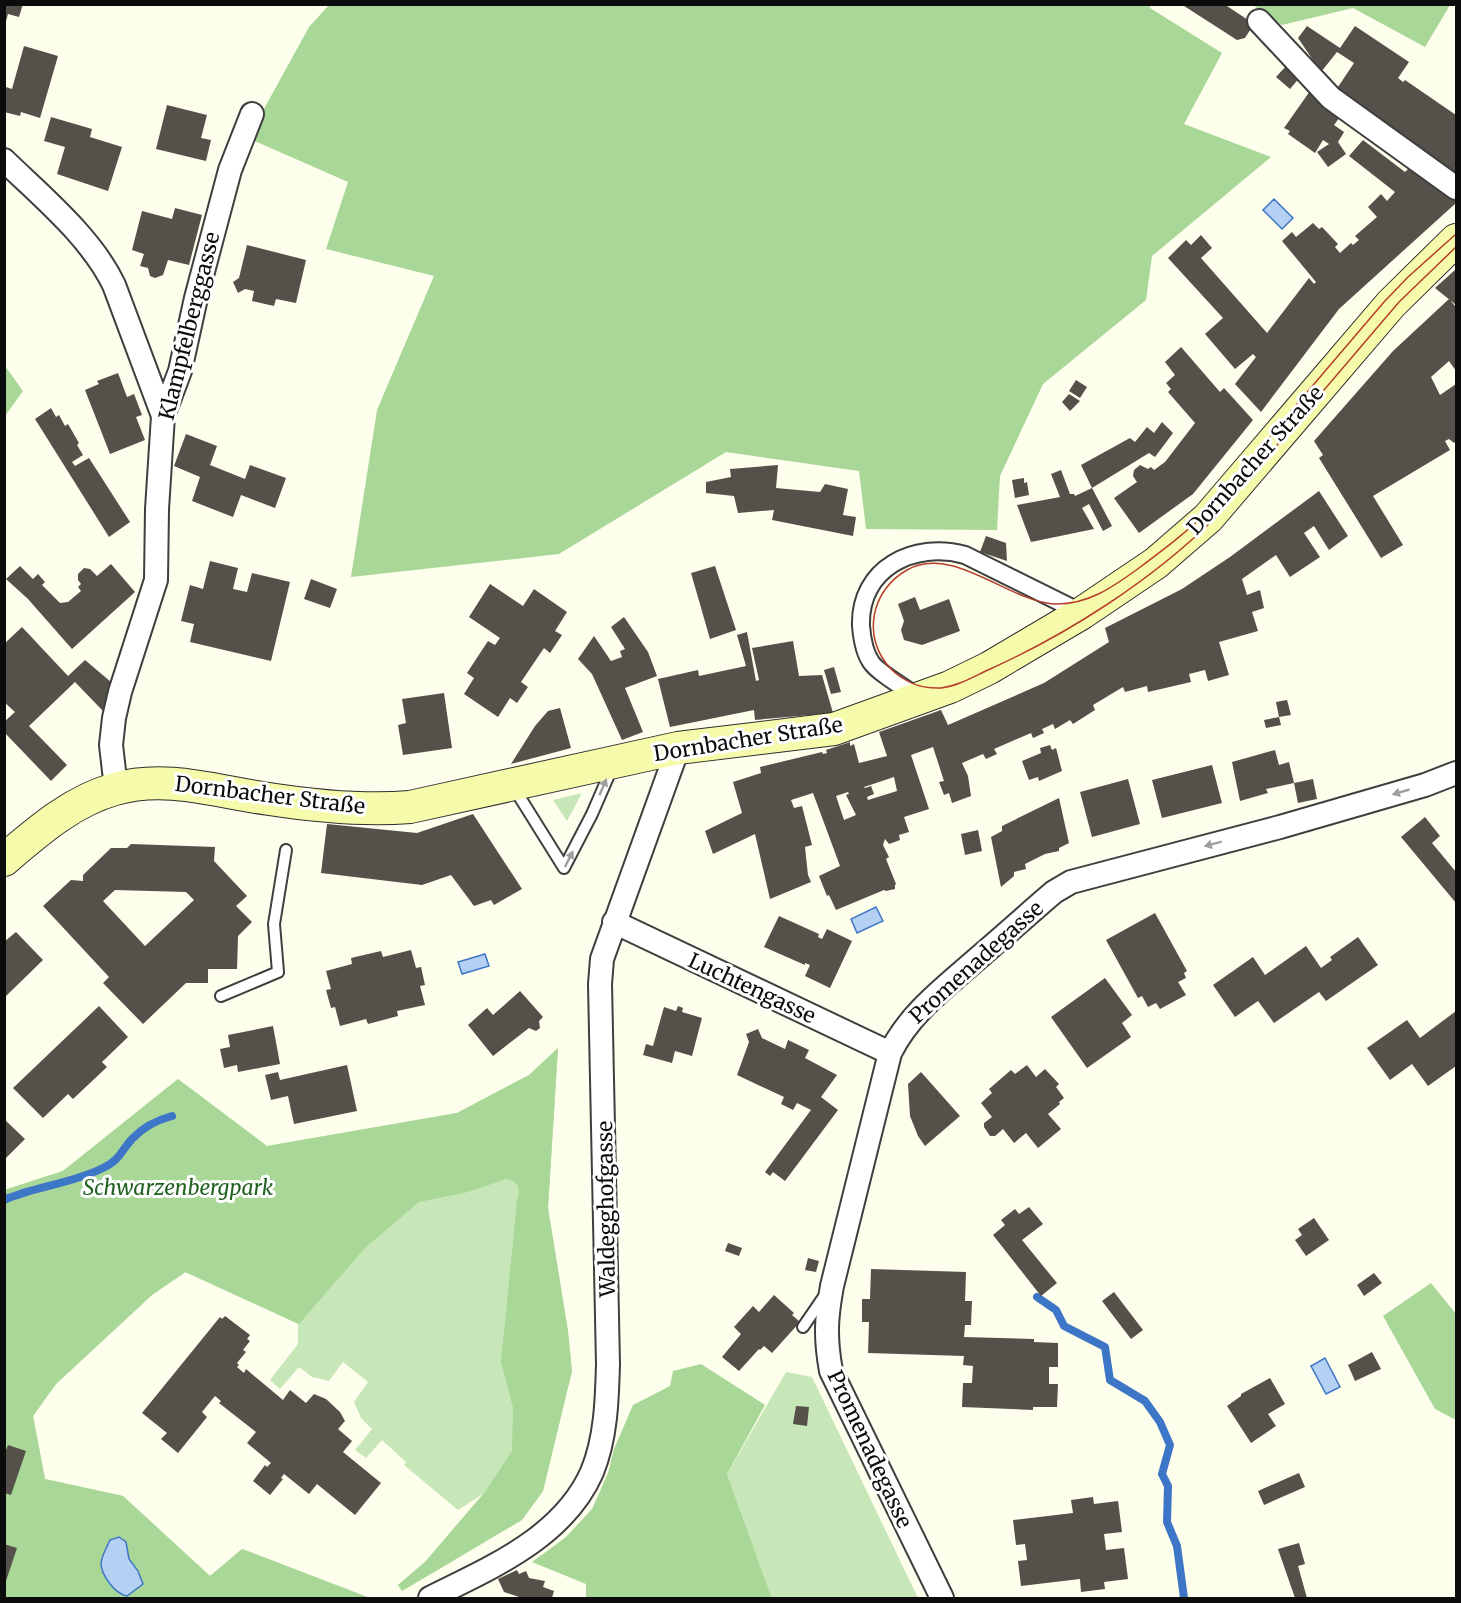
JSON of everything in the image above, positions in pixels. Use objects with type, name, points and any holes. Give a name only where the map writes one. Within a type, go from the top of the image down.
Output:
[{"type":"main road","name":"Dornbacher Straße","points":[[4,860],[70,809],[116,788],[139,784],[173,783],[291,802],[410,807],[678,748],[834,729],[950,687],[989,668],[1082,613],[1156,563],[1208,518],[1391,304],[1456,240]]},
{"type":"street","points":[[1260,21],[1331,98],[1456,188]]},
{"type":"street","name":"Klampfelberggasse","points":[[116,788],[111,745],[114,718],[120,692],[156,580],[157,509],[163,416],[180,371],[196,298],[230,170],[252,114]]},
{"type":"street","points":[[4,160],[75,232],[106,268],[163,416]]},
{"type":"street","points":[[919,698],[871,663],[862,640],[861,614],[865,600],[884,571],[896,561],[913,553],[929,551],[957,553],[1082,613]]},
{"type":"street","name":"Waldegghofgasse","points":[[430,1599],[507,1559],[553,1525],[581,1492],[592,1471],[602,1438],[607,1407],[608,1342],[600,984],[602,959],[678,748]]},
{"type":"street","name":"Promenadegasse","points":[[942,1599],[831,1371],[827,1348],[826,1319],[832,1286],[890,1053],[900,1034],[928,1002],[1054,892],[1071,882],[1280,827],[1425,785],[1456,773]]},
{"type":"street","name":"Luchtengasse","points":[[614,922],[890,1053]]},
{"type":"lane","points":[[512,785],[564,868],[592,814],[615,761]]},
{"type":"lane","points":[[221,996],[278,972],[274,924],[286,850]]},
{"type":"lane","points":[[803,1327],[832,1286]]},
{"type":"green space","points":[[1150,4],[1150,8],[1222,53],[1184,124],[1271,157],[1152,256],[1146,300],[1043,384],[1000,476],[997,530],[866,529],[859,471],[726,452],[559,554],[351,577],[377,410],[434,276],[326,249],[348,182],[248,138],[309,27],[329,5]]},
{"type":"green space","points":[[1253,5],[1450,5],[1425,47],[1353,8],[1282,25]]},
{"type":"green space","points":[[5,366],[23,391],[5,416]]},
{"type":"green space","points":[[582,793],[567,821],[553,800]]},
{"type":"green space","name":"Schwarzenbergpark","points":[[558,1048],[548,1208],[568,1331],[572,1371],[543,1491],[522,1520],[402,1591],[398,1585],[425,1562],[483,1494],[458,1510],[404,1465],[406,1462],[382,1440],[366,1458],[355,1450],[372,1429],[361,1418],[354,1402],[368,1382],[343,1362],[329,1381],[312,1377],[299,1367],[280,1389],[270,1380],[298,1344],[298,1324],[186,1272],[152,1295],[56,1384],[33,1416],[45,1479],[123,1496],[210,1576],[242,1549],[370,1598],[5,1598],[4,1190],[63,1171],[178,1079],[267,1146],[457,1113],[529,1075]]},
{"type":"green space","name":"Schwarzenbergpark","points":[[558,1048],[548,1208],[568,1331],[572,1371],[543,1491],[522,1520],[402,1591],[398,1585],[425,1562],[485,1492],[512,1451],[513,1408],[501,1362],[519,1192],[516,1184],[506,1179],[468,1192],[419,1202],[365,1248],[299,1324],[185,1272],[152,1295],[56,1384],[33,1416],[45,1479],[123,1496],[210,1576],[242,1549],[370,1598],[5,1598],[4,1190],[63,1171],[178,1079],[267,1146],[457,1113],[529,1075]]},
{"type":"green space","points":[[1431,1283],[1456,1314],[1456,1420],[1435,1409],[1383,1316]]},
{"type":"green space","points":[[701,1364],[765,1405],[727,1474],[772,1598],[586,1598],[586,1584],[532,1562],[566,1537],[592,1509],[633,1405],[670,1386],[673,1371]]},
{"type":"green space","points":[[786,1372],[812,1377],[918,1598],[772,1598],[727,1474]]},
{"type":"water","points":[[1274,199],[1293,218],[1282,229],[1263,210]]},
{"type":"water","points":[[876,907],[883,921],[857,933],[851,919]]},
{"type":"water","points":[[485,954],[489,966],[462,974],[458,962]]},
{"type":"water","points":[[1325,1358],[1340,1387],[1326,1394],[1311,1366]]},
{"type":"water","points":[[119,1537],[126,1542],[129,1559],[138,1571],[143,1584],[127,1596],[118,1592],[106,1578],[101,1563],[110,1540]]},
{"type":"building","points":[[4,4],[23,4],[19,17],[8,14],[5,25]]},
{"type":"building","points":[[1181,4],[1224,4],[1254,24],[1245,38],[1237,40]]},
{"type":"building","points":[[1307,26],[1340,48],[1355,26],[1409,62],[1398,78],[1403,82],[1405,80],[1456,115],[1456,181],[1334,93],[1354,63],[1337,52],[1321,72],[1298,38]]},
{"type":"building","points":[[24,46],[58,56],[40,118],[21,112],[20,116],[4,112],[6,87],[12,89]]},
{"type":"building","points":[[1287,65],[1300,77],[1290,89],[1276,77]]},
{"type":"building","points":[[1310,91],[1342,114],[1334,125],[1344,132],[1338,142],[1346,154],[1328,167],[1317,152],[1329,144],[1323,140],[1315,153],[1288,134],[1290,131],[1284,128]]},
{"type":"building","points":[[167,105],[207,115],[201,138],[211,140],[206,161],[156,149]]},
{"type":"building","points":[[51,117],[92,129],[90,137],[122,147],[108,191],[57,174],[65,147],[44,141]]},
{"type":"building","points":[[1363,140],[1405,172],[1410,167],[1456,195],[1456,203],[1339,309],[1261,412],[1235,384],[1256,357],[1253,354],[1235,369],[1205,334],[1223,318],[1168,258],[1186,240],[1191,245],[1201,235],[1212,248],[1201,258],[1267,333],[1309,278],[1314,284],[1316,282],[1282,241],[1292,232],[1296,237],[1313,223],[1319,229],[1322,227],[1338,244],[1335,247],[1340,253],[1351,243],[1353,245],[1359,240],[1355,236],[1377,217],[1368,207],[1381,194],[1387,201],[1395,192],[1349,156]]},
{"type":"building","points":[[175,208],[202,215],[189,265],[168,260],[163,275],[155,278],[150,276],[148,268],[140,266],[144,254],[132,250],[142,211],[172,219]]},
{"type":"building","points":[[247,245],[306,260],[296,303],[276,299],[274,306],[252,301],[254,291],[245,289],[238,293],[233,282],[239,278]]},
{"type":"building","points":[[1456,269],[1456,305],[1435,288]]},
{"type":"building","points":[[1449,299],[1456,307],[1456,371],[1449,361],[1431,377],[1440,395],[1456,384],[1456,441],[1454,443],[1449,439],[1445,441],[1450,450],[1373,496],[1403,545],[1381,558],[1319,458],[1323,455],[1314,441],[1393,351]]},
{"type":"building","points":[[1181,347],[1220,392],[1224,388],[1253,420],[1193,494],[1139,533],[1114,498],[1137,482],[1133,476],[1134,470],[1140,465],[1148,469],[1151,467],[1154,470],[1165,462],[1195,423],[1168,392],[1171,389],[1166,383],[1175,375],[1165,362]]},
{"type":"building","points":[[118,373],[127,397],[134,394],[142,415],[136,417],[145,440],[110,454],[85,390],[99,384],[97,381]]},
{"type":"building","points":[[1076,380],[1087,387],[1080,398],[1069,391]]},
{"type":"building","points":[[1069,394],[1080,401],[1070,411],[1062,402]]},
{"type":"building","points":[[51,408],[56,417],[59,415],[65,426],[68,424],[79,443],[77,445],[83,455],[72,462],[75,466],[89,458],[130,522],[109,537],[35,419]]},
{"type":"building","points":[[1162,422],[1173,433],[1155,457],[1149,453],[1092,488],[1081,465],[1130,438],[1135,442],[1147,427],[1154,433]]},
{"type":"building","points":[[186,434],[217,446],[210,465],[245,479],[250,465],[286,478],[275,508],[241,495],[233,517],[192,501],[200,477],[174,466]]},
{"type":"building","points":[[778,465],[776,488],[820,492],[825,484],[848,489],[843,515],[856,517],[853,536],[772,520],[774,510],[738,513],[734,496],[706,493],[706,482],[731,477],[730,469]]},
{"type":"building","points":[[1061,470],[1070,494],[1075,496],[1092,488],[1112,526],[1103,531],[1089,504],[1082,508],[1094,529],[1031,542],[1017,505],[1060,497],[1051,474]]},
{"type":"building","points":[[1024,478],[1029,495],[1015,498],[1012,480]]},
{"type":"building","points":[[1319,491],[1348,536],[1329,550],[1314,526],[1304,533],[1320,557],[1290,577],[1276,555],[1242,579],[1247,595],[1260,590],[1264,608],[1252,612],[1258,631],[1219,642],[1229,675],[1208,681],[1205,670],[1189,674],[1191,682],[1148,692],[1147,686],[1125,692],[1123,687],[1093,705],[1095,710],[1073,724],[1070,720],[1055,729],[1053,724],[1042,729],[1044,733],[1033,738],[1031,733],[994,749],[997,754],[986,759],[983,754],[962,763],[968,776],[971,796],[952,803],[949,793],[944,795],[939,782],[944,781],[933,747],[911,755],[929,809],[904,817],[909,832],[899,835],[900,840],[889,844],[885,839],[883,845],[889,857],[886,859],[896,884],[895,889],[884,890],[836,910],[819,876],[840,866],[813,793],[791,800],[794,808],[802,806],[812,845],[805,847],[811,882],[770,899],[755,834],[713,854],[705,831],[742,813],[733,782],[761,773],[760,767],[822,752],[827,753],[826,750],[850,742],[850,746],[854,744],[859,763],[887,756],[879,732],[941,710],[948,725],[1044,683],[1109,642],[1105,628],[1182,589],[1230,557]],"holes":[[[894,777],[897,791],[868,800],[867,797],[874,794],[871,786],[864,787]],[[848,792],[849,794],[846,795],[856,815],[844,820],[836,796]]]},
{"type":"building","points":[[986,536],[1006,543],[1007,561],[980,552]]},
{"type":"building","points":[[210,561],[238,568],[233,589],[247,592],[252,573],[290,582],[271,661],[190,642],[194,624],[181,621],[190,585],[203,589]]},
{"type":"building","points":[[111,564],[135,592],[72,649],[28,599],[6,579],[20,566],[33,579],[38,574],[45,582],[42,585],[60,603],[68,602],[81,591],[78,587],[81,584],[78,574],[84,568],[90,569],[97,576]]},
{"type":"building","points":[[715,566],[736,630],[710,639],[691,573]]},
{"type":"building","points":[[311,579],[337,589],[330,608],[304,599]]},
{"type":"building","points":[[490,584],[523,606],[534,589],[567,612],[555,631],[562,635],[550,653],[544,648],[521,682],[528,687],[517,703],[510,698],[498,717],[464,694],[474,678],[467,673],[488,641],[495,645],[500,638],[469,617]]},
{"type":"building","points":[[915,597],[920,610],[949,599],[960,631],[922,645],[904,640],[901,630],[904,621],[898,604]]},
{"type":"building","points":[[624,617],[648,652],[657,676],[625,688],[643,732],[622,740],[592,674],[578,659],[594,636],[611,661],[622,657],[620,651],[625,649],[611,627]]},
{"type":"building","points":[[22,627],[68,676],[85,660],[111,682],[103,711],[75,682],[29,726],[67,765],[51,781],[4,732],[4,722],[15,712],[4,702],[4,644]]},
{"type":"building","points":[[747,632],[756,681],[759,680],[752,648],[793,641],[799,676],[822,675],[833,713],[755,720],[754,710],[670,727],[658,679],[698,670],[699,676],[746,666],[737,635]]},
{"type":"building","points":[[834,667],[841,692],[831,694],[824,670]]},
{"type":"building","points":[[444,693],[452,748],[403,755],[398,725],[406,723],[402,699]]},
{"type":"building","points":[[1287,700],[1291,715],[1279,717],[1276,702]]},
{"type":"building","points":[[560,708],[571,748],[511,764],[535,726],[548,711]]},
{"type":"building","points":[[1279,717],[1281,725],[1266,728],[1264,720]]},
{"type":"building","points":[[1050,745],[1052,750],[1056,748],[1062,771],[1039,781],[1038,777],[1029,780],[1022,761],[1041,753],[1040,748]]},
{"type":"building","points":[[1275,750],[1279,765],[1289,762],[1294,783],[1266,789],[1268,793],[1240,801],[1232,762]]},
{"type":"building","points":[[1212,765],[1222,803],[1162,818],[1152,780]]},
{"type":"building","points":[[1128,779],[1140,824],[1092,837],[1080,792]]},
{"type":"building","points":[[1313,779],[1317,799],[1298,803],[1294,783]]},
{"type":"building","points":[[1059,798],[1069,843],[1059,848],[1059,851],[1045,854],[1025,864],[1026,869],[1014,872],[1014,876],[1001,887],[991,837],[1002,831],[1002,826]]},
{"type":"building","points":[[473,814],[522,889],[494,905],[491,900],[474,906],[451,875],[422,885],[321,873],[327,824],[417,833]]},
{"type":"building","points":[[1425,817],[1440,836],[1432,843],[1456,872],[1456,903],[1401,837]]},
{"type":"building","points":[[978,830],[982,851],[965,855],[961,834]]},
{"type":"building","points":[[131,844],[215,847],[214,861],[247,896],[236,906],[252,922],[238,936],[237,969],[208,969],[208,983],[186,983],[143,1024],[103,983],[109,977],[43,906],[71,880],[83,881],[83,875],[111,848],[127,848]],"holes":[[[115,890],[186,892],[194,900],[145,946],[103,901]]]},
{"type":"building","points":[[1155,913],[1187,971],[1184,973],[1186,978],[1178,982],[1186,995],[1160,1009],[1156,1003],[1148,1007],[1142,996],[1138,998],[1106,940]]},
{"type":"building","points":[[779,916],[819,934],[818,937],[822,939],[827,929],[852,941],[830,988],[805,976],[810,965],[805,963],[805,965],[764,947]]},
{"type":"building","points":[[16,932],[43,960],[4,998],[4,942]]},
{"type":"building","points":[[1358,937],[1378,965],[1326,1001],[1319,992],[1274,1023],[1258,1001],[1235,1017],[1213,985],[1253,957],[1265,975],[1306,946],[1321,968],[1332,960],[1330,957]]},
{"type":"building","points":[[411,950],[416,968],[421,967],[425,985],[420,986],[425,1005],[397,1011],[398,1016],[368,1024],[366,1019],[340,1026],[335,1007],[331,1008],[326,990],[331,989],[326,971],[352,964],[351,958],[381,951],[383,957]]},
{"type":"building","points":[[1105,978],[1132,1015],[1122,1023],[1131,1037],[1087,1068],[1051,1017]]},
{"type":"building","points":[[520,991],[543,1017],[539,1021],[540,1028],[536,1031],[529,1028],[493,1056],[468,1025],[487,1008],[493,1015]]},
{"type":"building","points":[[99,1006],[128,1037],[102,1062],[107,1067],[73,1099],[68,1094],[43,1118],[13,1088]]},
{"type":"building","points":[[678,1006],[683,1008],[682,1012],[702,1018],[692,1056],[675,1051],[672,1063],[643,1055],[646,1044],[653,1046],[664,1007],[676,1011]]},
{"type":"building","points":[[1456,1011],[1456,1066],[1428,1086],[1412,1064],[1390,1080],[1367,1048],[1407,1020],[1420,1038]]},
{"type":"building","points":[[273,1026],[280,1064],[238,1072],[237,1065],[224,1068],[220,1049],[230,1047],[228,1035]]},
{"type":"building","points":[[758,1029],[762,1038],[785,1049],[788,1040],[809,1050],[805,1058],[837,1075],[821,1097],[838,1110],[785,1181],[773,1172],[770,1176],[765,1172],[811,1110],[797,1103],[793,1110],[781,1104],[784,1097],[737,1075],[749,1042],[746,1034]]},
{"type":"building","points":[[347,1065],[357,1111],[294,1124],[288,1096],[271,1100],[265,1075],[278,1072],[280,1080]]},
{"type":"building","points":[[1027,1065],[1036,1077],[1045,1069],[1059,1084],[1056,1087],[1064,1098],[1048,1114],[1061,1129],[1038,1148],[1026,1133],[1014,1143],[1003,1129],[995,1136],[990,1136],[984,1127],[984,1123],[992,1117],[981,1103],[992,1093],[989,1089],[1011,1070],[1015,1074]]},
{"type":"building","points":[[921,1072],[960,1116],[925,1146],[910,1116],[908,1084]]},
{"type":"building","points":[[4,1119],[25,1139],[4,1160]]},
{"type":"building","points":[[1029,1207],[1043,1224],[1022,1240],[1057,1283],[1041,1296],[993,1235],[1005,1225],[1001,1220],[1015,1209],[1019,1214]]},
{"type":"building","points":[[1314,1218],[1329,1240],[1306,1256],[1295,1240],[1302,1235],[1298,1229]]},
{"type":"building","points":[[728,1243],[742,1248],[739,1256],[725,1251]]},
{"type":"building","points":[[808,1258],[819,1261],[816,1272],[805,1270]]},
{"type":"building","points":[[871,1269],[966,1272],[965,1301],[972,1301],[971,1325],[965,1325],[964,1337],[1034,1339],[1034,1342],[1058,1343],[1058,1367],[1049,1367],[1049,1384],[1058,1384],[1057,1407],[1033,1407],[1033,1410],[962,1407],[963,1383],[972,1383],[973,1366],[963,1365],[964,1356],[868,1353],[869,1322],[862,1322],[862,1299],[870,1299]]},
{"type":"building","points":[[1374,1273],[1382,1283],[1364,1296],[1357,1285]]},
{"type":"building","points":[[1114,1292],[1143,1330],[1131,1339],[1102,1301]]},
{"type":"building","points":[[774,1295],[794,1313],[792,1315],[800,1322],[772,1353],[764,1346],[739,1371],[722,1357],[741,1334],[734,1327],[753,1306],[759,1312]]},
{"type":"building","points":[[225,1316],[250,1335],[247,1339],[250,1341],[243,1350],[246,1352],[237,1363],[239,1365],[237,1367],[244,1373],[246,1369],[283,1400],[290,1390],[306,1403],[314,1394],[326,1399],[340,1412],[345,1421],[338,1429],[352,1441],[343,1452],[381,1483],[355,1515],[317,1484],[309,1494],[284,1474],[281,1478],[283,1479],[270,1495],[253,1481],[265,1465],[267,1467],[271,1463],[247,1443],[256,1432],[219,1403],[221,1401],[215,1396],[202,1412],[207,1417],[178,1453],[161,1439],[167,1433],[142,1413],[220,1317],[222,1319]]},
{"type":"building","points":[[1372,1352],[1381,1369],[1355,1381],[1348,1365]]},
{"type":"building","points":[[1270,1378],[1285,1404],[1268,1414],[1276,1426],[1251,1443],[1227,1406],[1241,1394]]},
{"type":"building","points":[[796,1406],[809,1407],[807,1426],[793,1424]]},
{"type":"building","points":[[8,1445],[26,1451],[11,1495],[4,1493],[4,1455]]},
{"type":"building","points":[[1299,1473],[1305,1487],[1264,1505],[1258,1491]]},
{"type":"building","points":[[1093,1497],[1094,1504],[1118,1501],[1122,1532],[1104,1534],[1106,1550],[1124,1548],[1128,1579],[1104,1582],[1105,1589],[1081,1592],[1080,1579],[1021,1586],[1018,1561],[1027,1560],[1025,1544],[1016,1545],[1013,1520],[1073,1513],[1071,1500]]},
{"type":"building","points":[[1299,1543],[1305,1564],[1298,1566],[1307,1598],[1295,1598],[1278,1549]]},
{"type":"building","points":[[4,1544],[17,1548],[5,1584],[4,1584]]},
{"type":"building","points":[[517,1570],[519,1574],[526,1571],[529,1578],[545,1581],[543,1587],[554,1591],[552,1598],[522,1598],[504,1592],[498,1579]]},
{"type":"waterway","points":[[4,1200],[28,1191],[79,1178],[103,1168],[117,1158],[141,1131],[172,1116]]},
{"type":"waterway","points":[[1037,1297],[1056,1310],[1064,1326],[1105,1347],[1110,1380],[1145,1401],[1160,1422],[1170,1445],[1162,1474],[1168,1486],[1167,1522],[1177,1546],[1184,1598]]},
{"type":"tram line","points":[[1456,234],[1384,302],[1208,511],[1183,534],[1139,568],[1100,594],[1066,604],[1054,604],[1036,601],[961,569],[942,564],[924,564],[907,570],[895,579],[878,602],[873,629],[882,657],[896,674],[914,684],[934,688],[953,685],[1048,640],[1136,585],[1214,519],[1399,302],[1456,247]]}]
